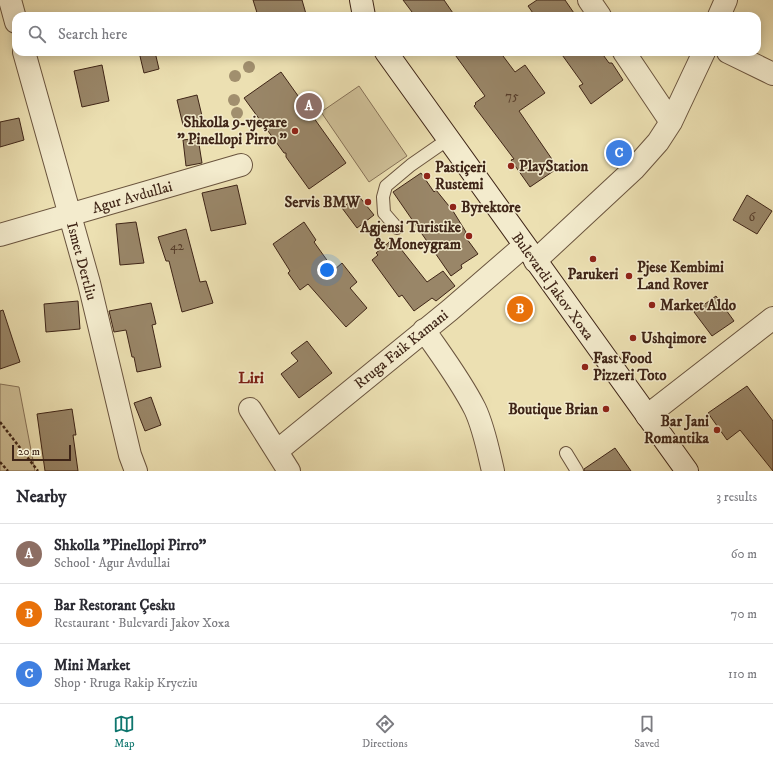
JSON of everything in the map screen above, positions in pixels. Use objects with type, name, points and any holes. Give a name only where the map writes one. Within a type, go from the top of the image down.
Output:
[{"type":"street","points":[[10,0],[13,12]]},
{"type":"street","points":[[361,0],[363,12]]},
{"type":"street","points":[[589,0],[597,12]]},
{"type":"street","points":[[721,12],[726,0]]},
{"type":"street","name":"Ismet Dertliu","points":[[25,56],[89,283],[130,455],[136,471]]},
{"type":"street","name":"Bulevardi Jakov Xoxa","points":[[389,56],[447,140],[687,471]]},
{"type":"street","points":[[627,56],[671,122]]},
{"type":"street","name":"Rruga Faik Kamani","points":[[277,451],[424,330],[530,254],[634,169],[658,142],[671,122],[702,56]]},
{"type":"street","points":[[736,56],[773,74]]},
{"type":"street","name":"Agur Avdullai","points":[[0,235],[241,165]]},
{"type":"street","points":[[647,416],[773,318]]},
{"type":"street","points":[[424,330],[459,380],[475,410],[486,440],[493,471]]},
{"type":"street","points":[[250,409],[289,471]]},
{"type":"lane","points":[[398,228],[384,213],[383,197],[386,186],[411,165],[447,140]]},
{"type":"lane","points":[[566,453],[577,471]]},
{"type":"path","points":[[0,422],[38,471]]},
{"type":"path","points":[[0,462],[8,471]]},
{"type":"shaded area","points":[[359,86],[407,156],[369,182],[321,112]]},
{"type":"shaded area","points":[[0,384],[19,387],[35,471],[0,471]]},
{"type":"building","points":[[253,0],[302,0],[305,12],[257,12]]},
{"type":"building","points":[[403,0],[444,0],[452,12],[412,12]]},
{"type":"building","points":[[537,0],[565,0],[573,12],[532,12],[528,6]]},
{"type":"building","points":[[140,56],[156,56],[159,69],[144,73]]},
{"type":"building","points":[[456,56],[503,56],[515,72],[525,65],[545,93],[519,111],[558,168],[530,187],[511,160],[514,159],[474,106],[476,104],[475,103],[485,96]]},
{"type":"building","points":[[563,56],[604,56],[609,63],[612,63],[623,80],[591,104],[579,86],[583,84]]},
{"type":"building","points":[[102,65],[109,101],[82,107],[74,71]]},
{"type":"building","name":"Shkolla 9-vjeçare \" Pinellopi Pirro \"","points":[[281,72],[346,163],[309,189],[286,157],[286,153],[284,153],[244,98]]},
{"type":"building","points":[[197,95],[203,120],[183,125],[177,100]]},
{"type":"building","points":[[19,118],[24,140],[0,147],[0,122]]},
{"type":"building","points":[[198,138],[202,163],[186,166],[183,140]]},
{"type":"building","points":[[421,173],[434,192],[436,190],[453,211],[466,232],[464,235],[478,254],[461,265],[462,268],[451,276],[393,192]]},
{"type":"building","points":[[237,185],[246,224],[211,231],[202,193]]},
{"type":"building","points":[[358,195],[374,215],[357,228],[342,208]]},
{"type":"building","points":[[747,195],[772,211],[757,234],[733,220]]},
{"type":"building","points":[[136,222],[144,263],[120,265],[116,224]]},
{"type":"building","points":[[304,222],[316,240],[314,242],[334,270],[342,263],[357,282],[350,288],[367,308],[346,327],[308,284],[300,290],[288,273],[290,271],[273,244]]},
{"type":"building","points":[[186,229],[200,282],[206,281],[213,303],[182,312],[169,261],[166,261],[158,237]]},
{"type":"building","points":[[393,239],[427,282],[443,271],[455,286],[436,301],[432,298],[414,311],[402,295],[399,297],[372,260],[378,255],[376,253]]},
{"type":"building","points":[[716,296],[734,321],[712,336],[694,312]]},
{"type":"building","points":[[78,301],[80,329],[46,332],[44,304]]},
{"type":"building","points":[[151,303],[156,324],[152,325],[161,367],[137,372],[126,330],[114,332],[109,311]]},
{"type":"building","points":[[3,310],[20,362],[0,369],[0,311]]},
{"type":"building","points":[[307,341],[332,373],[299,398],[281,374],[298,361],[291,353]]},
{"type":"building","points":[[747,386],[773,421],[773,471],[740,430],[727,440],[708,413]]},
{"type":"building","points":[[151,397],[161,425],[145,431],[134,403]]},
{"type":"building","points":[[72,409],[76,435],[73,435],[78,471],[45,471],[37,414]]},
{"type":"building","points":[[615,448],[631,471],[584,471],[584,469]]},
{"type":"place","name":"Shkolla \"Pinellopi Pirro\"","points":[[309,106]]},
{"type":"place","name":"Shkolla 9-vjeçare \" Pinellopi Pirro \"","points":[[295,131]]},
{"type":"place","name":"Mini Market","points":[[619,153]]},
{"type":"place","name":"PlayStation","points":[[511,166]]},
{"type":"place","name":"Pastiçeri Rustemi","points":[[427,176]]},
{"type":"place","name":"Servis BMW","points":[[368,202]]},
{"type":"place","name":"Byrektore","points":[[453,207]]},
{"type":"place","name":"Agjensi Turistike & Moneygram","points":[[469,236]]},
{"type":"place","name":"Parukeri","points":[[593,259]]},
{"type":"place","name":"Pjese Kembimi Land Rover","points":[[629,276]]},
{"type":"place","name":"Market Aldo","points":[[652,305]]},
{"type":"place","name":"Bar Restorant Çesku","points":[[520,309]]},
{"type":"place","name":"Ushqimore","points":[[633,338]]},
{"type":"place","name":"Fast Food Pizzeri Toto","points":[[585,367]]},
{"type":"place","name":"Boutique Brian","points":[[606,409]]},
{"type":"place","name":"Bar Jani Romantika","points":[[717,430]]},
{"type":"district","name":"Liri","points":[[251,377]]}]
